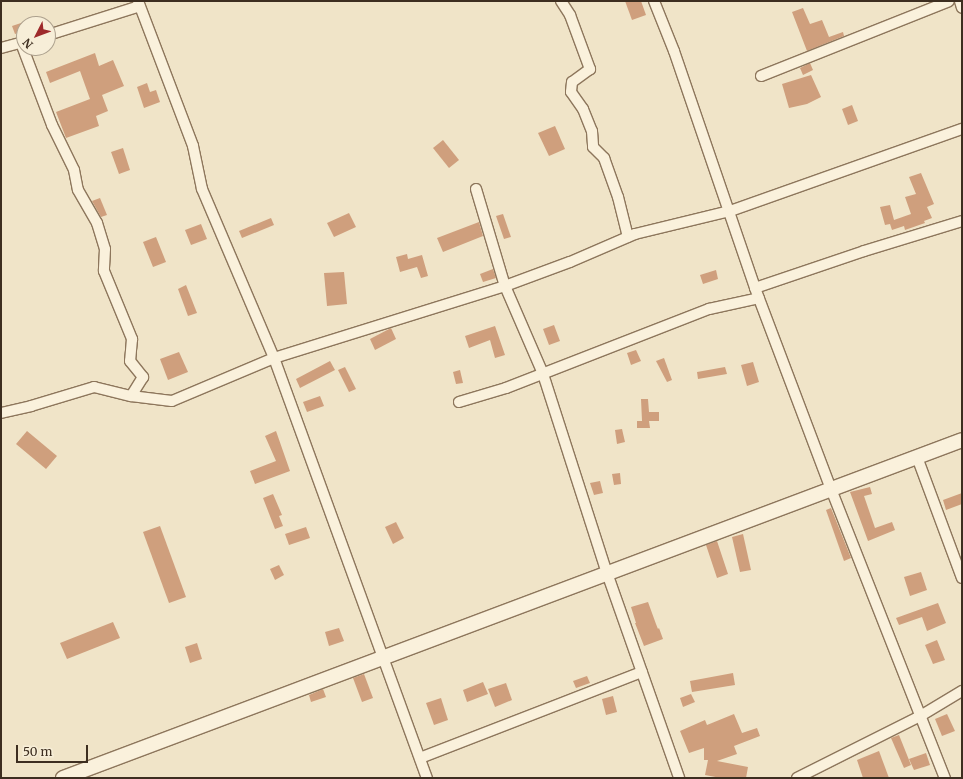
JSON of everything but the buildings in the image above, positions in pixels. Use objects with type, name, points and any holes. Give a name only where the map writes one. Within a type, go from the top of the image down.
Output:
[{"type":"street","points":[[561,1],[570,15],[590,69],[572,82],[571,92],[583,109],[592,131],[593,147],[604,158],[618,198],[628,237]]},
{"type":"street","points":[[654,1],[674,51],[730,211],[755,288],[831,489],[922,715],[945,778]]},
{"type":"street","points":[[761,76],[949,1]]},
{"type":"street","points":[[960,1],[962,8]]},
{"type":"street","points":[[56,31],[139,3],[194,146],[202,189],[274,358],[427,778]]},
{"type":"street","points":[[1,48],[16,44]]},
{"type":"street","points":[[28,56],[52,124],[74,170],[78,190],[97,224],[106,249],[104,271],[132,339],[130,361],[144,377],[131,396]]},
{"type":"street","points":[[1,413],[31,406],[94,387],[131,396],[172,401],[274,358],[505,286],[570,262],[628,237],[730,211],[962,129]]},
{"type":"street","points":[[476,189],[505,286],[543,374],[608,573],[678,778]]},
{"type":"street","points":[[755,288],[864,251],[962,221]]},
{"type":"street","points":[[459,402],[506,388],[709,309],[759,298]]},
{"type":"street","points":[[63,778],[962,440]]},
{"type":"street","points":[[917,457],[962,578]]},
{"type":"street","points":[[420,758],[642,672]]},
{"type":"street","points":[[797,778],[922,715],[962,691]]}]
